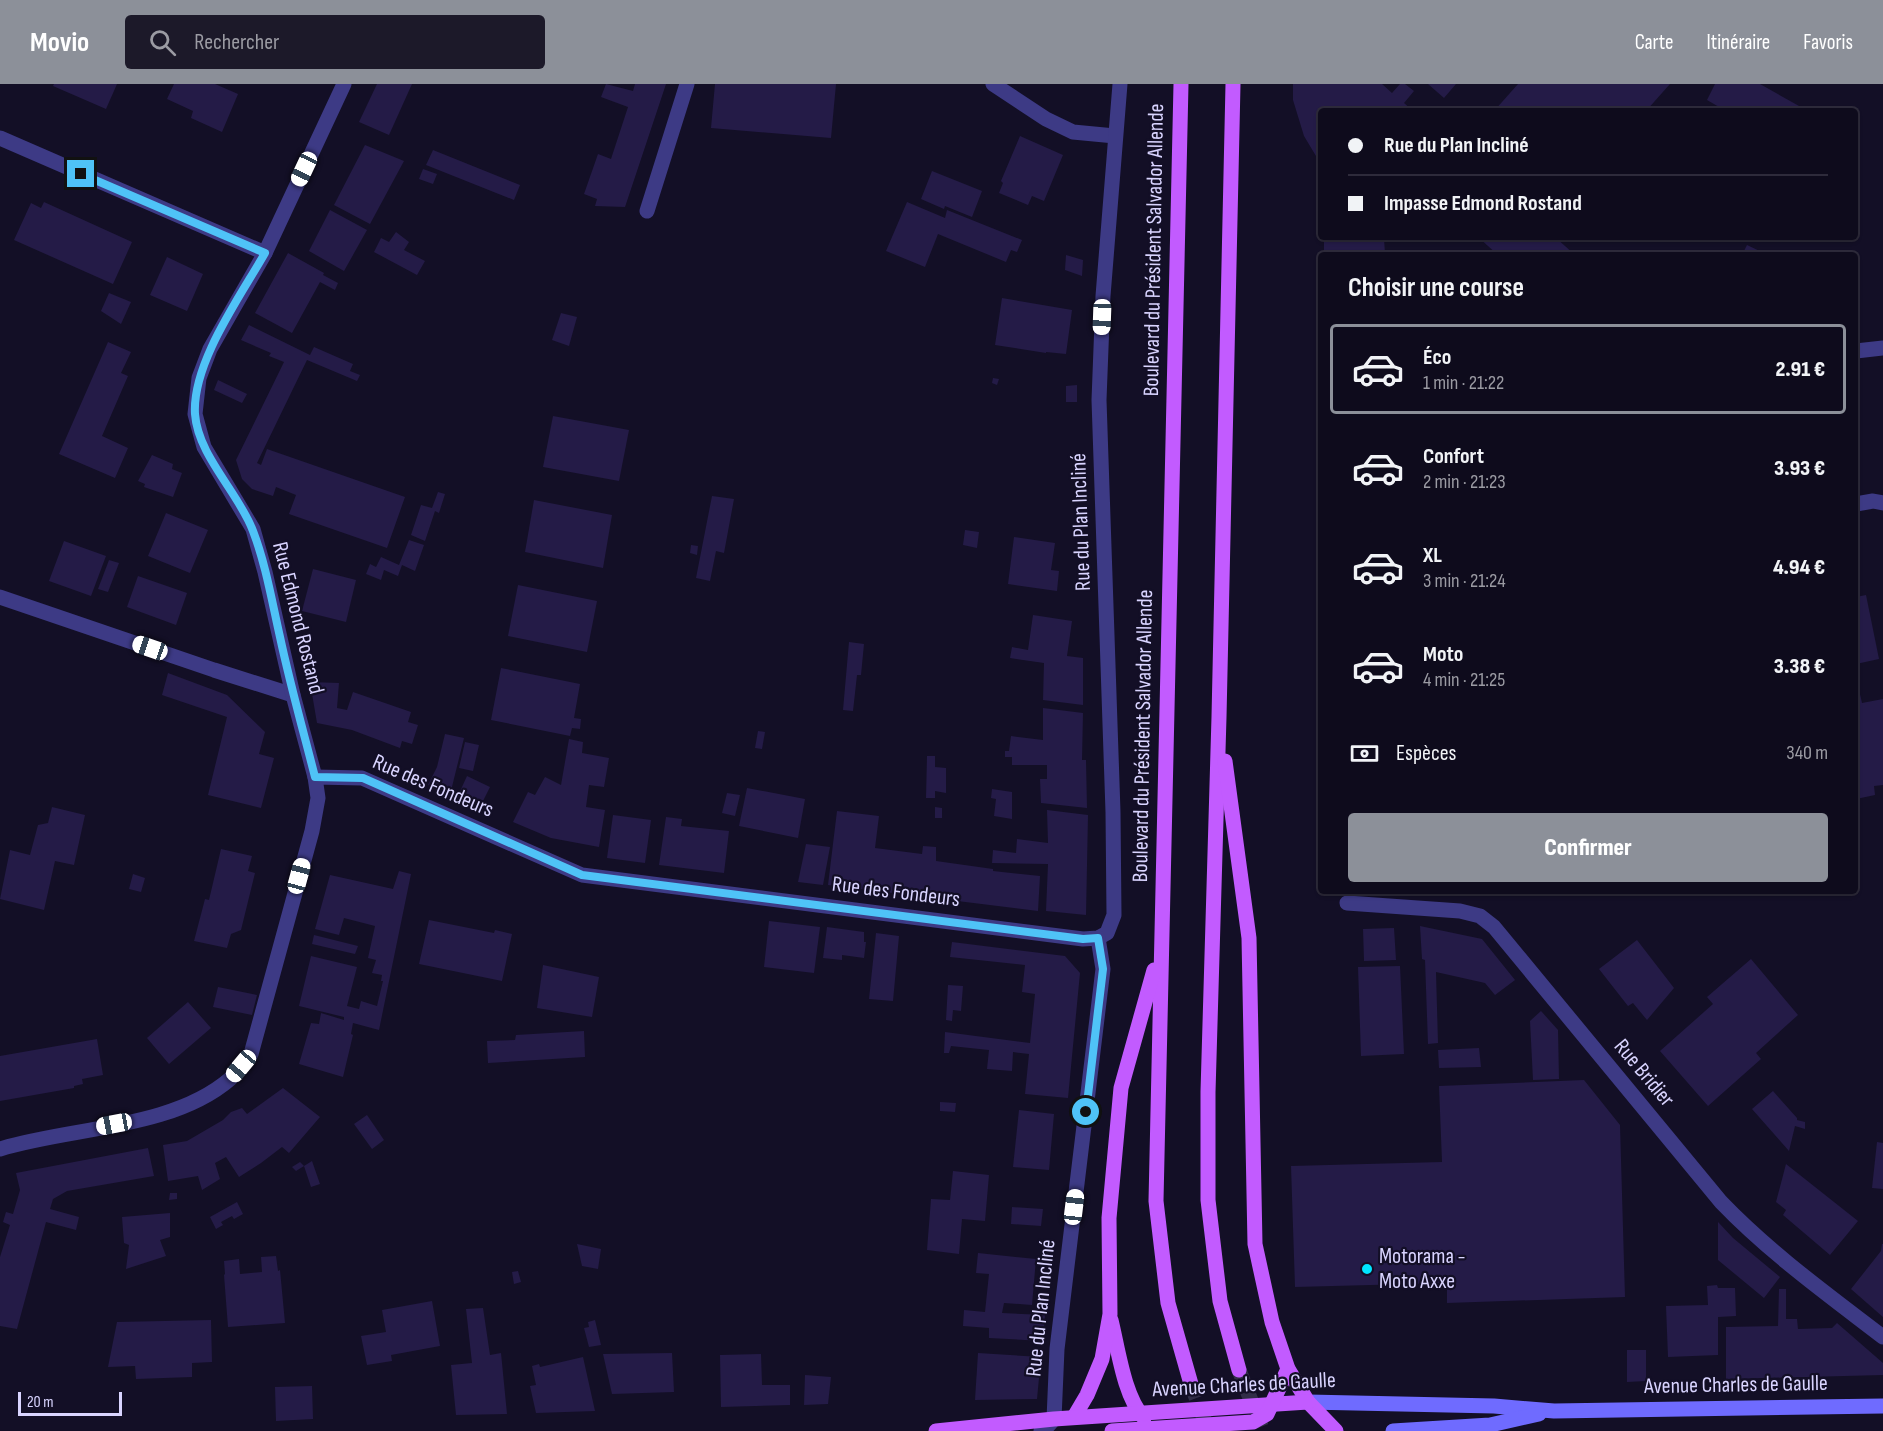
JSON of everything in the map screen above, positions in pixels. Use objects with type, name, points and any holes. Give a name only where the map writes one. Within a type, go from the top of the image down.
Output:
[{"type":"main road","name":"Boulevard du Président Salvador Allende","points":[[1181,84],[1156,1201],[1168,1303],[1191,1384]]},
{"type":"main road","points":[[1233,84],[1208,1092],[1208,1200],[1220,1301],[1239,1370]]},
{"type":"main road","points":[[1219,717],[1249,938],[1255,1244],[1272,1322],[1288,1370],[1308,1402],[1336,1431]]},
{"type":"main road","points":[[1074,1418],[1087,1395],[1102,1359],[1110,1314],[1109,1218],[1121,1088],[1161,947]]},
{"type":"main road","points":[[1110,1314],[1130,1393],[1139,1413],[1155,1430]]},
{"type":"main road","points":[[1112,1431],[1253,1422],[1267,1414],[1288,1370]]},
{"type":"main road","name":"Avenue Charles de Gaulle","points":[[936,1431],[1054,1419],[1308,1402],[1494,1406],[1554,1411],[1883,1406]]},
{"type":"main road","name":"Avenue Charles de Gaulle","points":[[1393,1431],[1490,1425],[1554,1411]]},
{"type":"street","name":"Rue Edmond Rostand","points":[[315,777],[253,529],[204,447],[195,414],[199,378],[210,350],[265,253],[344,84]]},
{"type":"street","points":[[647,211],[687,84]]},
{"type":"street","points":[[993,84],[1046,118],[1073,132],[1115,136]]},
{"type":"street","name":"Rue du Plan Incliné","points":[[1054,1419],[1057,1349],[1103,969],[1090,938],[1107,933],[1114,915],[1113,812],[1099,400],[1103,296],[1120,84]]},
{"type":"street","points":[[0,138],[265,253]]},
{"type":"street","points":[[1858,351],[1883,348]]},
{"type":"street","points":[[1858,504],[1873,501],[1883,503]]},
{"type":"street","points":[[0,597],[293,695]]},
{"type":"street","points":[[0,1149],[28,1140],[158,1116],[194,1102],[231,1078],[251,1054],[312,831],[318,798],[315,777]]},
{"type":"street","name":"Rue des Fondeurs","points":[[315,777],[363,778],[582,875],[1090,938]]},
{"type":"street","name":"Rue Bridier","points":[[1347,903],[1460,911],[1480,916],[1494,927],[1721,1202],[1779,1257],[1883,1337]]},
{"type":"street","points":[[1041,1431],[1054,1419]]},
{"type":"building","points":[[54,84],[117,84],[106,109],[53,86]]},
{"type":"building","points":[[174,84],[215,84],[238,94],[222,132],[191,118],[193,111],[167,99]]},
{"type":"building","points":[[377,84],[412,84],[389,135],[359,122]]},
{"type":"building","points":[[606,84],[633,91],[635,84],[666,84],[625,207],[595,206],[597,199],[584,194],[598,154],[611,159],[628,107],[601,97]]},
{"type":"building","points":[[715,84],[836,84],[831,138],[711,128]]},
{"type":"building","points":[[1293,84],[1382,84],[1392,93],[1400,84],[1405,84],[1414,91],[1404,103],[1410,108],[1318,108],[1318,159],[1304,136],[1293,100]]},
{"type":"building","points":[[1428,84],[1456,84],[1444,98]]},
{"type":"building","points":[[1518,84],[1670,84],[1649,108],[1497,108]]},
{"type":"building","points":[[1715,84],[1760,84],[1803,108],[1721,108],[1707,100]]},
{"type":"building","points":[[1020,136],[1063,155],[1044,201],[1032,196],[1028,205],[999,193],[1003,183],[1001,181]]},
{"type":"building","points":[[365,145],[404,161],[370,224],[334,205]]},
{"type":"building","points":[[433,150],[520,185],[514,200],[426,165]]},
{"type":"building","points":[[423,169],[437,174],[433,184],[419,179]]},
{"type":"building","points":[[932,171],[982,191],[972,217],[921,199]]},
{"type":"building","points":[[44,202],[132,242],[113,284],[14,240],[31,203],[41,208]]},
{"type":"building","points":[[907,202],[945,218],[947,210],[1022,240],[1017,252],[1011,250],[1006,262],[938,234],[925,267],[886,251]]},
{"type":"building","points":[[330,210],[367,230],[344,271],[309,251]]},
{"type":"building","points":[[396,232],[409,242],[404,250],[425,261],[417,275],[374,252],[381,238],[389,242]]},
{"type":"building","points":[[1324,240],[1384,240],[1385,252],[1324,252]]},
{"type":"building","points":[[1481,240],[1558,240],[1572,252],[1495,252]]},
{"type":"building","points":[[1747,245],[1762,252],[1744,252]]},
{"type":"building","points":[[288,253],[338,283],[335,290],[320,282],[292,333],[255,313]]},
{"type":"building","points":[[1066,255],[1083,260],[1082,276],[1065,270]]},
{"type":"building","points":[[167,257],[203,274],[187,311],[150,295]]},
{"type":"building","points":[[109,293],[131,302],[121,324],[101,311]]},
{"type":"building","points":[[1002,298],[1072,310],[1066,354],[995,345]]},
{"type":"building","points":[[561,313],[577,317],[569,346],[552,340]]},
{"type":"building","points":[[249,325],[310,355],[314,347],[353,364],[350,371],[360,375],[357,381],[307,360],[257,463],[261,465],[267,449],[405,497],[387,548],[289,514],[296,495],[276,487],[273,496],[252,489],[242,479],[236,460],[284,362],[269,356],[271,353],[241,340]]},
{"type":"building","points":[[108,342],[131,352],[121,373],[128,376],[102,436],[128,448],[115,478],[59,454]]},
{"type":"building","points":[[993,378],[999,379],[997,385],[992,383]]},
{"type":"building","points":[[218,380],[247,394],[242,403],[214,390]]},
{"type":"building","points":[[1077,385],[1077,402],[1066,402],[1066,386]]},
{"type":"building","points":[[553,416],[629,430],[619,481],[543,467]]},
{"type":"building","points":[[152,455],[173,464],[172,469],[182,473],[173,497],[144,487],[145,484],[138,481]]},
{"type":"building","points":[[438,492],[445,494],[439,513],[435,511],[425,541],[411,535],[421,505],[432,508]]},
{"type":"building","points":[[712,496],[734,499],[724,553],[716,551],[710,581],[696,578]]},
{"type":"building","points":[[534,500],[612,515],[603,568],[525,552]]},
{"type":"building","points":[[166,513],[208,530],[190,573],[148,556]]},
{"type":"building","points":[[965,530],[979,532],[977,548],[963,545]]},
{"type":"building","points":[[1014,537],[1055,543],[1051,570],[1059,571],[1057,591],[1008,584]]},
{"type":"building","points":[[409,540],[424,545],[415,571],[402,565],[398,576],[384,570],[381,580],[366,574],[370,564],[376,567],[381,557],[399,565]]},
{"type":"building","points":[[64,541],[106,556],[91,596],[49,581]]},
{"type":"building","points":[[691,545],[698,546],[697,555],[690,553]]},
{"type":"building","points":[[109,560],[119,563],[108,592],[98,589]]},
{"type":"building","points":[[313,569],[356,580],[346,622],[302,611]]},
{"type":"building","points":[[138,576],[187,593],[176,625],[127,607]]},
{"type":"building","points":[[518,585],[597,601],[587,652],[508,636]]},
{"type":"building","points":[[1866,595],[1879,659],[1858,664],[1858,597]]},
{"type":"building","points":[[1033,615],[1072,621],[1067,656],[1083,658],[1083,705],[1043,700],[1044,663],[1010,658],[1012,647],[1028,650]]},
{"type":"building","points":[[849,642],[864,644],[861,675],[857,675],[853,711],[843,710]]},
{"type":"building","points":[[501,668],[580,684],[574,718],[581,719],[580,729],[572,728],[570,736],[491,720]]},
{"type":"building","points":[[168,673],[227,695],[265,732],[259,754],[274,758],[261,808],[208,795],[227,717],[162,695]]},
{"type":"building","points":[[310,682],[339,683],[337,708],[347,710],[353,692],[411,712],[408,722],[418,725],[412,744],[402,741],[400,748],[352,730],[317,723]]},
{"type":"building","points":[[1858,686],[1862,703],[1883,699],[1883,785],[1874,786],[1875,795],[1858,799]]},
{"type":"building","points":[[1043,708],[1083,713],[1082,760],[1086,760],[1087,808],[1041,803],[1040,779],[1047,779],[1047,765],[1012,765],[1012,757],[1005,757],[1005,751],[1009,751],[1011,736],[1043,740]]},
{"type":"building","points":[[758,731],[765,732],[762,749],[755,748]]},
{"type":"building","points":[[445,734],[464,738],[450,795],[428,785],[437,767]]},
{"type":"building","points":[[569,739],[583,742],[582,753],[609,758],[604,787],[589,785],[586,807],[605,810],[599,847],[551,838],[513,822],[528,792],[535,795],[545,777],[561,785]]},
{"type":"building","points":[[465,742],[479,745],[473,771],[459,768]]},
{"type":"building","points":[[927,756],[935,756],[935,767],[946,768],[946,793],[935,791],[935,798],[926,798]]},
{"type":"building","points":[[467,776],[490,787],[480,807],[457,798]]},
{"type":"building","points":[[747,788],[805,799],[798,838],[739,826]]},
{"type":"building","points":[[992,789],[1012,792],[1012,819],[994,816],[996,799],[991,798]]},
{"type":"building","points":[[727,793],[740,795],[735,816],[722,813]]},
{"type":"building","points":[[52,807],[85,815],[74,865],[55,861],[44,910],[0,899],[10,850],[30,855],[38,825],[48,823]]},
{"type":"building","points":[[935,807],[942,808],[942,818],[935,818]]},
{"type":"building","points":[[1047,810],[1088,815],[1086,915],[1046,911],[1048,864],[992,863],[993,850],[1016,853],[1017,839],[1048,843]]},
{"type":"building","points":[[837,811],[879,816],[875,848],[922,854],[923,846],[936,847],[936,861],[1040,876],[1038,911],[828,885]]},
{"type":"building","points":[[613,815],[651,820],[645,863],[607,858]]},
{"type":"building","points":[[666,817],[682,819],[681,826],[729,831],[724,873],[659,865]]},
{"type":"building","points":[[806,844],[830,847],[823,885],[798,882]]},
{"type":"building","points":[[221,849],[252,856],[248,871],[255,873],[241,930],[231,934],[227,948],[194,941],[205,899],[209,900]]},
{"type":"building","points":[[399,871],[411,874],[379,1030],[353,1023],[351,1034],[353,1035],[343,1077],[299,1064],[311,1023],[319,1024],[321,1013],[344,1020],[344,1017],[299,1006],[311,956],[357,967],[347,1006],[359,1009],[361,1001],[377,1006],[383,981],[381,981],[382,975],[372,973],[376,960],[368,958],[375,926],[344,918],[339,935],[315,929],[330,875],[393,889]]},
{"type":"building","points":[[133,874],[145,878],[141,892],[129,889]]},
{"type":"building","points":[[429,920],[494,933],[495,930],[512,934],[502,981],[419,964]]},
{"type":"building","points":[[769,921],[820,927],[814,973],[764,967]]},
{"type":"building","points":[[1420,926],[1482,939],[1515,980],[1495,995],[1485,983],[1436,972],[1438,1043],[1428,1044],[1425,960],[1422,959]]},
{"type":"building","points":[[827,927],[864,932],[864,942],[866,942],[864,958],[842,955],[842,960],[823,958]]},
{"type":"building","points":[[1394,928],[1396,960],[1364,961],[1363,929]]},
{"type":"building","points":[[876,933],[899,936],[893,1001],[869,999]]},
{"type":"building","points":[[314,935],[358,946],[355,954],[312,944]]},
{"type":"building","points":[[1637,940],[1674,988],[1647,1020],[1633,1003],[1628,1006],[1599,969]]},
{"type":"building","points":[[952,942],[1065,956],[1080,973],[1068,1098],[1025,1094],[1029,1054],[1013,1052],[1012,1071],[987,1069],[989,1050],[951,1046],[949,1053],[944,1053],[945,1032],[1030,1043],[1035,994],[1022,992],[1025,965],[950,957]]},
{"type":"building","points":[[1751,959],[1798,1015],[1756,1053],[1761,1059],[1708,1106],[1660,1051],[1713,1004],[1707,997]]},
{"type":"building","points":[[543,965],[599,977],[592,1017],[537,1008]]},
{"type":"building","points":[[1400,966],[1404,1054],[1361,1056],[1358,967]]},
{"type":"building","points":[[948,985],[963,986],[961,1011],[953,1010],[952,1021],[946,1020]]},
{"type":"building","points":[[218,987],[257,995],[252,1015],[213,1007]]},
{"type":"building","points":[[188,1002],[211,1028],[169,1064],[147,1038]]},
{"type":"building","points":[[1541,1011],[1558,1030],[1559,1079],[1533,1080],[1530,1021]]},
{"type":"building","points":[[584,1031],[585,1057],[488,1063],[487,1041],[515,1040],[516,1035]]},
{"type":"building","points":[[97,1039],[103,1075],[82,1079],[83,1084],[74,1086],[74,1088],[0,1101],[0,1056]]},
{"type":"building","points":[[1479,1048],[1481,1067],[1439,1068],[1438,1050]]},
{"type":"building","points":[[1584,1080],[1620,1125],[1625,1297],[1447,1303],[1447,1283],[1295,1287],[1291,1166],[1442,1162],[1439,1086]]},
{"type":"building","points":[[283,1088],[320,1117],[289,1153],[282,1147],[239,1177],[226,1157],[215,1163],[220,1179],[202,1190],[198,1176],[168,1181],[163,1145],[187,1141],[223,1120],[231,1112],[242,1108],[247,1114]]},
{"type":"building","points":[[1773,1091],[1797,1120],[1805,1122],[1805,1129],[1795,1126],[1789,1151],[1752,1109]]},
{"type":"building","points":[[940,1102],[956,1103],[955,1112],[940,1111]]},
{"type":"building","points":[[1019,1110],[1054,1114],[1049,1170],[1013,1167]]},
{"type":"building","points":[[367,1115],[384,1140],[372,1149],[354,1124]]},
{"type":"building","points":[[1877,1142],[1883,1143],[1883,1189],[1872,1188]]},
{"type":"building","points":[[148,1148],[154,1176],[67,1191],[53,1199],[50,1209],[79,1217],[76,1230],[46,1222],[17,1329],[0,1326],[0,1257],[10,1225],[3,1222],[6,1212],[13,1214],[20,1190],[16,1173]]},
{"type":"building","points":[[312,1161],[320,1184],[311,1187],[304,1166]]},
{"type":"building","points":[[300,1162],[304,1166],[296,1171],[292,1167]]},
{"type":"building","points":[[1786,1164],[1858,1221],[1830,1255],[1783,1215],[1786,1210],[1776,1202]]},
{"type":"building","points":[[953,1171],[989,1175],[985,1221],[962,1219],[959,1254],[927,1250],[931,1199],[950,1200]]},
{"type":"building","points":[[170,1193],[177,1193],[177,1199],[169,1200]]},
{"type":"building","points":[[237,1202],[243,1214],[234,1219],[232,1216],[221,1222],[223,1225],[216,1229],[210,1217]]},
{"type":"building","points":[[1012,1207],[1043,1209],[1041,1226],[1011,1224]]},
{"type":"building","points":[[170,1213],[170,1237],[160,1240],[166,1256],[126,1269],[129,1245],[124,1243],[122,1217]]},
{"type":"building","points":[[1718,1222],[1733,1238],[1780,1277],[1764,1298],[1718,1260]]},
{"type":"building","points":[[577,1244],[601,1249],[598,1269],[582,1266]]},
{"type":"building","points":[[1882,1244],[1883,1317],[1851,1289],[1881,1251]]},
{"type":"building","points":[[978,1253],[1036,1259],[1032,1305],[1004,1303],[1002,1313],[1045,1315],[1043,1341],[989,1338],[989,1328],[963,1326],[964,1310],[985,1312],[989,1274],[976,1273]]},
{"type":"building","points":[[276,1256],[278,1271],[280,1270],[285,1323],[228,1327],[224,1261],[239,1259],[240,1274],[262,1272],[261,1257]]},
{"type":"building","points":[[518,1271],[521,1282],[514,1284],[512,1272]]},
{"type":"building","points":[[1717,1285],[1718,1288],[1735,1288],[1736,1316],[1718,1317],[1718,1355],[1668,1357],[1666,1306],[1708,1305],[1707,1286]]},
{"type":"building","points":[[1779,1289],[1786,1289],[1786,1319],[1797,1319],[1798,1329],[1832,1328],[1837,1323],[1883,1363],[1883,1375],[1726,1379],[1726,1327],[1778,1326]]},
{"type":"building","points":[[432,1301],[440,1346],[391,1355],[392,1361],[367,1365],[361,1336],[386,1332],[382,1310]]},
{"type":"building","points":[[483,1308],[490,1355],[501,1353],[507,1414],[456,1415],[451,1365],[472,1363],[466,1309]]},
{"type":"building","points":[[211,1320],[212,1362],[192,1363],[192,1377],[136,1379],[135,1366],[108,1367],[117,1322]]},
{"type":"building","points":[[595,1320],[601,1345],[589,1347],[584,1328],[589,1327],[588,1322]]},
{"type":"building","points":[[1627,1350],[1646,1350],[1646,1381],[1627,1382]]},
{"type":"building","points":[[672,1353],[674,1392],[612,1394],[603,1354]]},
{"type":"building","points":[[978,1353],[1041,1357],[1037,1399],[975,1400]]},
{"type":"building","points":[[761,1354],[762,1385],[790,1385],[790,1405],[721,1407],[720,1355]]},
{"type":"building","points":[[583,1357],[595,1411],[536,1413],[530,1386],[536,1385],[532,1366],[539,1364],[540,1367]]},
{"type":"building","points":[[805,1375],[831,1377],[828,1404],[804,1405]]},
{"type":"building","points":[[312,1386],[313,1419],[276,1421],[275,1387]]},
{"type":"tunnel","points":[[1239,1370],[1263,1431]]},
{"type":"tunnel","points":[[1191,1384],[1205,1421]]},
{"type":"place","name":"Motorama - Moto Axxe","points":[[1367,1269]]},
{"type":"route","points":[[81,174],[265,253],[210,350],[199,378],[195,414],[204,447],[253,529],[315,777],[363,778],[582,875],[1083,939],[1098,938],[1103,969],[1086,1112]]}]
